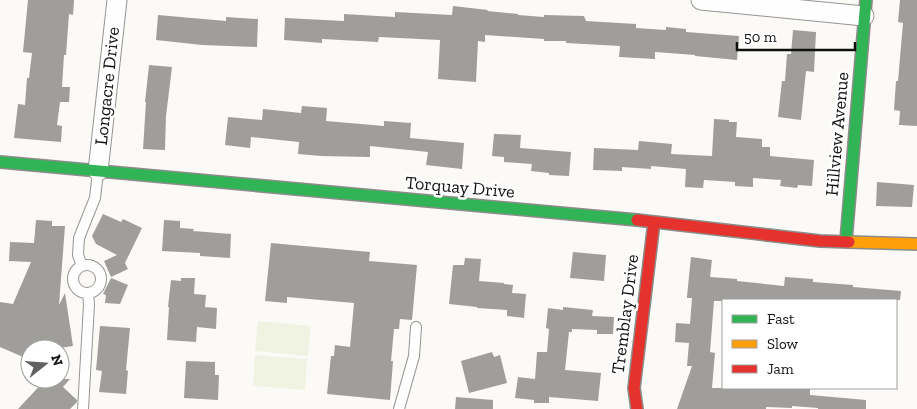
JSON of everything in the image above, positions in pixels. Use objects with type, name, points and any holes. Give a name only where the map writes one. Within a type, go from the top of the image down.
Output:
[{"type":"street","name":"Longacre Drive","points":[[98,171],[117,0]]},
{"type":"street","points":[[701,0],[865,8]]},
{"type":"street","name":"Hillview Avenue","points":[[846,241],[865,8]]},
{"type":"street","name":"Torquay Drive","points":[[0,162],[654,222],[820,240],[917,244]]},
{"type":"street","name":"Tremblay Drive","points":[[637,409],[634,388],[654,222]]},
{"type":"lane","points":[[82,266],[78,255],[79,238],[95,198],[98,171]]},
{"type":"lane","points":[[87,265],[96,268],[101,276],[100,285],[93,292],[88,293],[76,288],[73,280],[75,272],[82,266],[87,265]]},
{"type":"lane","points":[[83,409],[89,305],[88,293]]},
{"type":"lane","points":[[399,409],[414,356],[416,327]]},
{"type":"green space","points":[[258,321],[311,326],[308,356],[255,351]]},
{"type":"green space","points":[[255,355],[307,359],[305,390],[253,386]]},
{"type":"building","points":[[28,0],[74,0],[73,15],[69,14],[62,87],[70,87],[69,102],[60,102],[57,125],[62,126],[61,142],[14,138],[18,104],[25,105],[27,78],[29,78],[32,53],[23,52]]},
{"type":"building","points":[[900,0],[917,0],[917,126],[899,125],[900,111],[894,110],[903,23],[898,22]]},
{"type":"building","points":[[453,6],[544,17],[544,15],[584,16],[586,21],[636,24],[636,28],[666,30],[666,27],[686,29],[686,32],[739,36],[737,60],[655,52],[655,59],[619,57],[620,46],[485,35],[485,42],[478,41],[476,82],[438,79],[440,40],[379,37],[378,42],[322,39],[322,43],[284,40],[285,18],[344,21],[344,14],[395,17],[395,12],[452,15]]},
{"type":"building","points":[[158,15],[226,21],[226,17],[258,19],[257,47],[202,45],[156,40]]},
{"type":"building","points":[[793,30],[816,32],[814,72],[806,71],[801,120],[778,117],[782,81],[785,81],[787,54],[791,54]]},
{"type":"building","points":[[149,65],[172,67],[166,116],[165,150],[143,149]]},
{"type":"building","points":[[302,106],[327,108],[326,121],[384,126],[384,121],[411,123],[410,138],[464,143],[462,169],[426,165],[428,152],[370,146],[370,157],[298,154],[299,142],[251,137],[250,148],[225,145],[228,117],[262,120],[263,109],[301,113]]},
{"type":"building","points":[[714,119],[737,122],[736,137],[762,139],[762,147],[770,147],[770,156],[814,160],[812,186],[798,185],[797,188],[780,186],[781,180],[753,178],[753,187],[735,186],[735,182],[704,180],[703,188],[685,187],[686,169],[651,166],[651,169],[622,167],[622,171],[593,170],[594,148],[638,150],[639,141],[672,144],[671,154],[712,156]]},
{"type":"building","points":[[494,134],[521,135],[520,148],[571,152],[569,176],[549,175],[549,173],[531,171],[532,164],[504,162],[504,157],[492,156]]},
{"type":"building","points":[[877,182],[914,185],[912,207],[876,206]]},
{"type":"building","points":[[103,214],[121,222],[123,219],[142,228],[125,263],[128,269],[111,277],[104,261],[117,255],[96,244],[92,236]]},
{"type":"building","points":[[36,220],[52,221],[52,226],[65,226],[59,305],[65,293],[73,346],[70,346],[70,339],[20,339],[20,356],[0,347],[0,302],[13,304],[31,262],[9,261],[10,242],[34,243]]},
{"type":"building","points":[[164,220],[180,221],[180,228],[194,229],[193,231],[231,234],[230,258],[200,256],[200,253],[162,251]]},
{"type":"building","points":[[271,243],[370,252],[369,261],[417,265],[412,320],[400,319],[399,329],[394,329],[390,400],[327,394],[331,356],[334,356],[335,345],[350,347],[354,303],[287,297],[287,303],[265,301]]},
{"type":"building","points":[[573,252],[606,255],[604,281],[570,278]]},
{"type":"building","points":[[691,257],[712,260],[710,277],[784,286],[785,277],[813,279],[813,282],[901,291],[900,300],[722,299],[722,301],[714,301],[710,352],[715,353],[712,388],[810,389],[810,395],[866,400],[866,409],[818,409],[792,406],[792,408],[766,407],[766,409],[677,409],[692,366],[687,366],[689,343],[675,342],[676,323],[690,324],[692,298],[687,298]]},
{"type":"building","points":[[465,258],[481,259],[479,281],[513,285],[512,293],[526,294],[524,318],[507,316],[507,310],[449,304],[453,265],[464,265]]},
{"type":"building","points":[[111,278],[128,285],[120,304],[105,303],[106,295],[103,294]]},
{"type":"building","points":[[181,278],[195,278],[194,294],[206,295],[205,307],[217,308],[216,329],[197,327],[196,342],[167,340],[171,280],[181,281]]},
{"type":"building","points":[[563,307],[593,310],[592,316],[614,317],[613,334],[597,334],[597,330],[572,329],[572,332],[569,332],[565,370],[601,373],[598,401],[549,397],[549,403],[534,403],[534,400],[515,398],[518,377],[535,379],[537,352],[547,352],[549,329],[546,328],[548,308],[563,310]]},
{"type":"building","points":[[100,326],[130,328],[126,394],[99,392],[102,371],[96,370]]},
{"type":"building","points":[[492,352],[494,357],[500,355],[507,383],[469,393],[461,361]]},
{"type":"building","points":[[186,361],[215,362],[215,375],[219,375],[218,400],[184,398]]},
{"type":"building","points":[[37,389],[65,389],[77,400],[70,409],[18,409]]},
{"type":"building","points":[[456,397],[493,400],[493,409],[455,409]]},
{"type":"traffic: fast","points":[[846,241],[866,0]]},
{"type":"traffic: fast","points":[[0,162],[637,220]]},
{"type":"traffic: slow","points":[[849,242],[917,244]]},
{"type":"traffic: jam","points":[[637,220],[820,241],[849,242]]},
{"type":"traffic: jam","points":[[637,409],[634,388],[654,222]]}]
